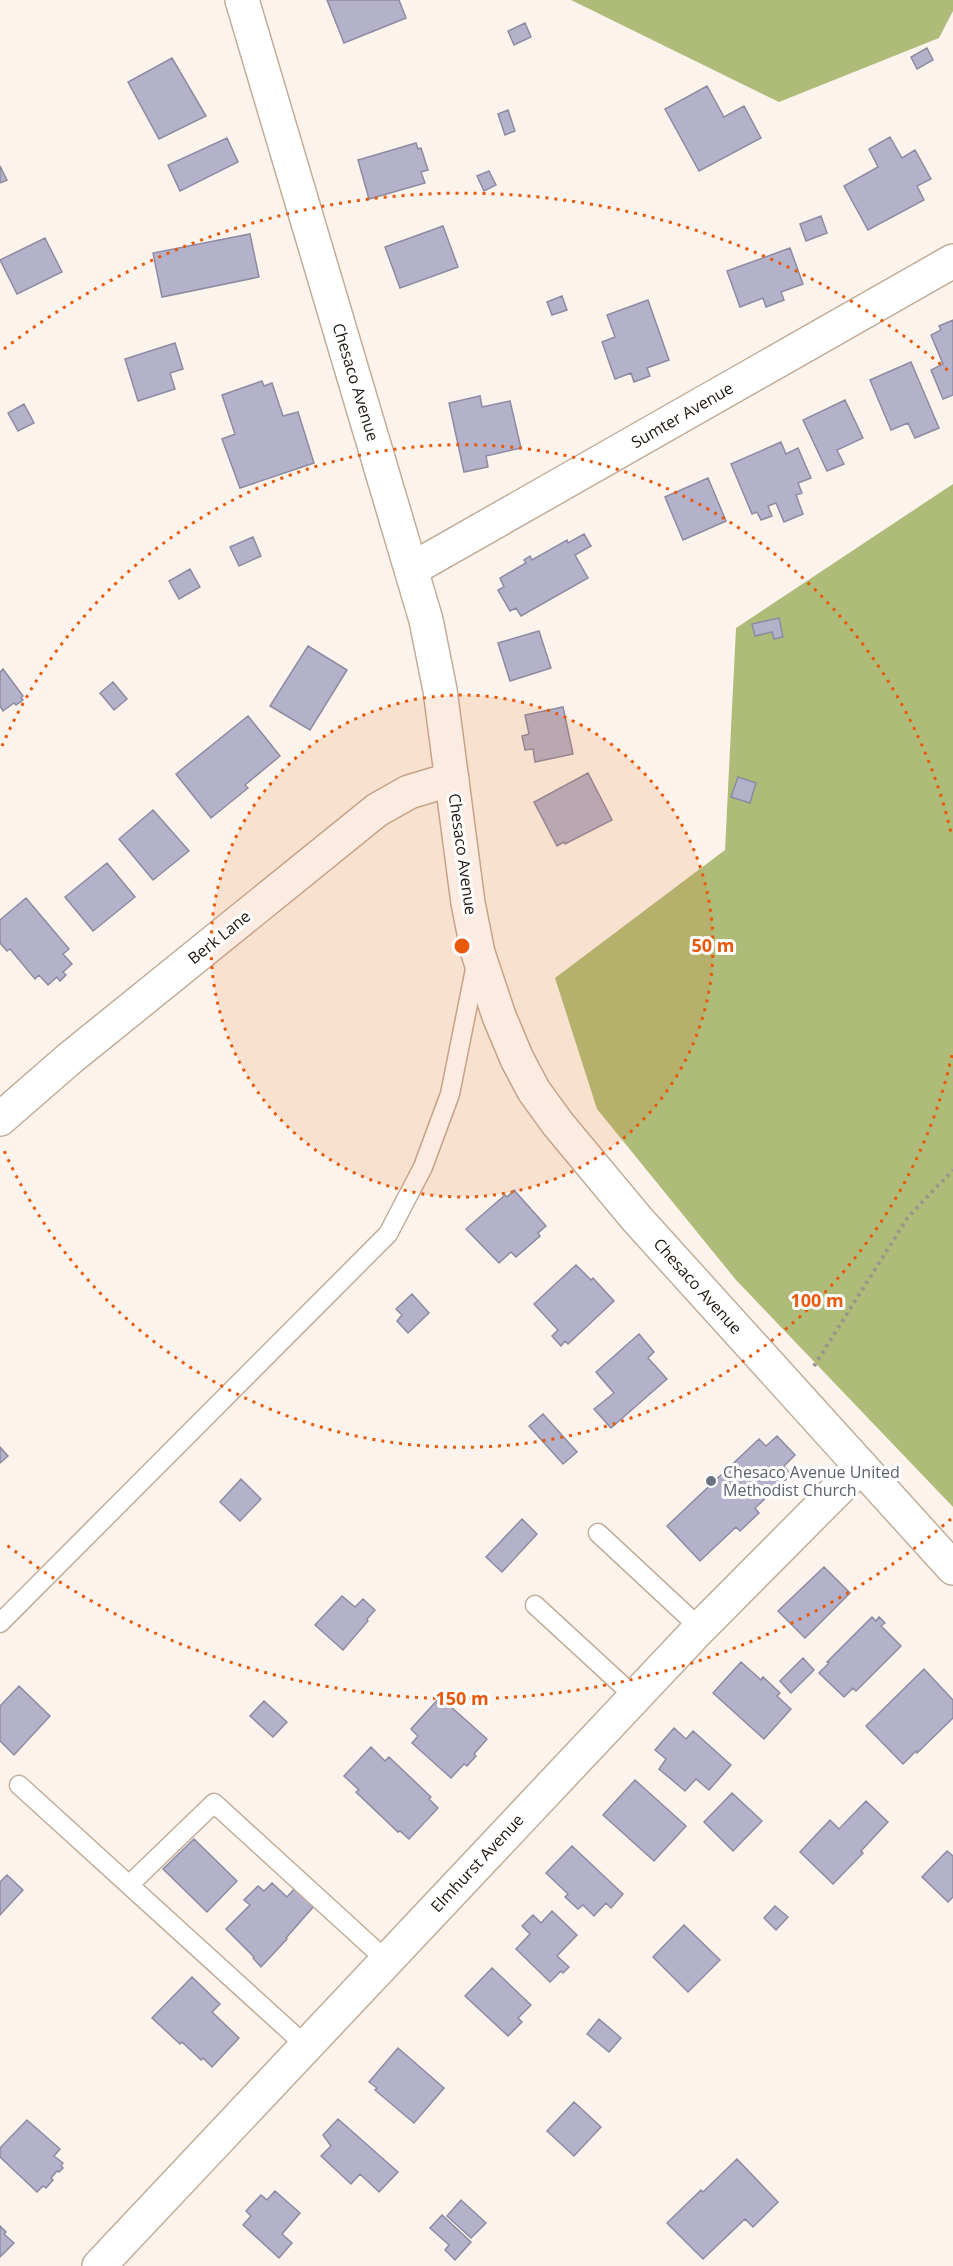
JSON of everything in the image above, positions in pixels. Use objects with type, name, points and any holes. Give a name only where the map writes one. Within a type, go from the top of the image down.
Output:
[{"type":"street","name":"Chesaco Avenue","points":[[242,0],[426,620],[440,690],[468,903],[478,953],[499,1016],[517,1059],[534,1091],[558,1124],[637,1219],[953,1568]]},
{"type":"street","name":"Sumter Avenue","points":[[412,569],[953,261]]},
{"type":"street","name":"Berk Lane","points":[[0,1119],[69,1059],[377,810],[409,792],[452,779]]},
{"type":"street","name":"Elmhurst Avenue","points":[[99,2266],[700,1628],[861,1466]]},
{"type":"lane","points":[[0,1623],[388,1234],[423,1167],[450,1094],[478,953]]},
{"type":"lane","points":[[598,1533],[700,1628]]},
{"type":"lane","points":[[535,1605],[635,1697]]},
{"type":"lane","points":[[19,1785],[305,2045]]},
{"type":"lane","points":[[129,1885],[214,1803],[386,1960]]},
{"type":"path","points":[[796,1395],[908,1217],[953,1170]]},
{"type":"green space","points":[[571,0],[953,0],[953,11],[939,38],[779,102]]},
{"type":"green space","points":[[953,484],[953,1507],[736,1280],[597,1109],[555,978],[725,850],[736,628]]},
{"type":"building","points":[[327,0],[399,0],[406,18],[344,43]]},
{"type":"building","points":[[525,23],[531,37],[514,45],[508,31]]},
{"type":"building","points":[[927,48],[933,60],[917,69],[911,57]]},
{"type":"building","points":[[172,58],[206,116],[159,139],[128,82]]},
{"type":"building","points":[[707,86],[724,117],[744,106],[761,138],[699,171],[665,109]]},
{"type":"building","points":[[508,110],[515,131],[505,135],[498,114]]},
{"type":"building","points":[[890,137],[902,158],[915,150],[931,179],[917,186],[924,200],[868,230],[844,186],[878,167],[869,149]]},
{"type":"building","points":[[227,138],[238,162],[180,191],[168,165]]},
{"type":"building","points":[[416,143],[418,149],[421,148],[428,170],[421,172],[425,183],[369,199],[358,160]]},
{"type":"building","points":[[0,166],[7,180],[0,183]]},
{"type":"building","points":[[489,171],[496,185],[484,191],[477,176]]},
{"type":"building","points":[[821,216],[827,233],[806,241],[800,224]]},
{"type":"building","points":[[443,226],[458,267],[400,288],[385,247]]},
{"type":"building","points":[[250,234],[259,277],[162,297],[153,253]]},
{"type":"building","points":[[45,238],[62,272],[17,294],[0,260]]},
{"type":"building","points":[[790,248],[803,284],[781,292],[784,300],[766,307],[763,298],[740,307],[727,271]]},
{"type":"building","points":[[562,296],[567,310],[552,315],[547,302]]},
{"type":"building","points":[[648,300],[669,360],[647,368],[650,376],[634,382],[631,373],[615,379],[602,342],[615,337],[607,315]]},
{"type":"building","points":[[953,320],[953,395],[943,399],[931,370],[943,364],[931,335],[941,330],[939,326]]},
{"type":"building","points":[[175,343],[183,369],[170,373],[175,389],[138,401],[125,359]]},
{"type":"building","points":[[911,362],[939,428],[915,438],[908,423],[891,430],[870,380]]},
{"type":"building","points":[[262,381],[264,386],[272,383],[283,416],[298,412],[314,463],[240,488],[222,439],[235,434],[222,395]]},
{"type":"building","points":[[480,396],[482,407],[510,401],[521,448],[486,456],[488,467],[464,472],[449,403]]},
{"type":"building","points":[[845,400],[863,438],[837,450],[844,464],[827,471],[803,420]]},
{"type":"building","points":[[24,404],[34,423],[18,431],[8,413]]},
{"type":"building","points":[[781,442],[786,454],[798,448],[811,478],[798,483],[802,493],[796,495],[803,514],[784,522],[776,503],[768,506],[772,516],[761,520],[757,512],[752,514],[731,464]]},
{"type":"building","points":[[708,478],[726,521],[683,540],[665,497]]},
{"type":"building","points":[[584,534],[591,546],[575,555],[588,578],[521,616],[516,608],[510,611],[498,590],[504,587],[500,578],[526,563],[524,560],[530,556],[532,560],[567,540],[568,543]]},
{"type":"building","points":[[253,537],[261,556],[239,566],[230,547]]},
{"type":"building","points":[[190,569],[200,587],[179,599],[169,581]]},
{"type":"building","points":[[779,618],[783,637],[774,639],[772,632],[755,636],[752,624]]},
{"type":"building","points":[[539,631],[551,668],[510,681],[498,643]]},
{"type":"building","points":[[308,646],[347,670],[310,730],[270,706]]},
{"type":"building","points":[[3,669],[23,696],[21,698],[23,700],[3,711],[0,706],[0,672]]},
{"type":"building","points":[[113,682],[127,699],[114,710],[100,693]]},
{"type":"building","points":[[563,707],[573,754],[535,762],[533,749],[525,750],[522,736],[529,734],[525,715]]},
{"type":"building","points":[[248,716],[280,756],[245,785],[248,788],[211,818],[176,774]]},
{"type":"building","points":[[588,773],[612,820],[557,846],[534,802]]},
{"type":"building","points":[[738,777],[756,783],[750,803],[731,797]]},
{"type":"building","points":[[153,810],[189,851],[153,880],[119,839]]},
{"type":"building","points":[[107,863],[135,897],[93,931],[65,897]]},
{"type":"building","points":[[26,898],[69,949],[63,954],[72,964],[63,972],[66,975],[60,981],[57,977],[48,985],[39,975],[35,979],[10,949],[7,951],[0,943],[0,920]]},
{"type":"building","points":[[514,1190],[546,1226],[538,1233],[540,1236],[516,1257],[511,1252],[499,1263],[466,1229]]},
{"type":"building","points":[[576,1265],[591,1280],[593,1278],[614,1301],[568,1344],[565,1341],[561,1346],[552,1336],[558,1330],[534,1304]]},
{"type":"building","points":[[412,1294],[429,1313],[408,1333],[397,1321],[402,1315],[396,1309]]},
{"type":"building","points":[[639,1334],[654,1352],[648,1358],[667,1379],[611,1428],[594,1409],[614,1393],[596,1372]]},
{"type":"building","points":[[543,1414],[577,1452],[563,1464],[529,1426]]},
{"type":"building","points":[[777,1436],[795,1455],[784,1466],[791,1475],[755,1508],[759,1513],[740,1531],[736,1527],[700,1561],[667,1526],[759,1439],[766,1446]]},
{"type":"building","points":[[0,1447],[8,1456],[0,1463]]},
{"type":"building","points":[[241,1479],[261,1499],[240,1521],[220,1502]]},
{"type":"building","points":[[522,1519],[537,1534],[502,1572],[486,1557]]},
{"type":"building","points":[[824,1567],[850,1593],[805,1638],[778,1611]]},
{"type":"building","points":[[342,1596],[355,1607],[363,1599],[375,1610],[343,1650],[315,1625]]},
{"type":"building","points":[[872,1617],[876,1621],[879,1617],[885,1623],[881,1626],[901,1646],[856,1691],[853,1688],[844,1697],[819,1673]]},
{"type":"building","points":[[803,1658],[814,1670],[791,1693],[780,1681]]},
{"type":"building","points":[[741,1662],[761,1680],[763,1677],[780,1693],[777,1696],[791,1709],[764,1739],[713,1693]]},
{"type":"building","points":[[924,1669],[953,1700],[953,1718],[903,1764],[866,1726]]},
{"type":"building","points":[[19,1686],[50,1716],[14,1755],[0,1741],[0,1706]]},
{"type":"building","points":[[440,1697],[487,1739],[467,1766],[464,1764],[451,1778],[412,1743],[418,1736],[411,1729]]},
{"type":"building","points":[[264,1701],[287,1722],[273,1737],[250,1716]]},
{"type":"building","points":[[674,1728],[686,1739],[693,1731],[731,1765],[709,1790],[696,1779],[685,1791],[659,1769],[666,1759],[655,1750]]},
{"type":"building","points":[[371,1747],[385,1761],[389,1757],[431,1797],[429,1799],[438,1808],[409,1839],[400,1831],[398,1832],[356,1792],[359,1790],[344,1776]]},
{"type":"building","points":[[635,1780],[686,1826],[654,1861],[603,1815]]},
{"type":"building","points":[[732,1793],[762,1821],[733,1851],[704,1822]]},
{"type":"building","points":[[866,1801],[888,1822],[861,1851],[863,1853],[833,1884],[800,1852],[830,1820],[839,1829]]},
{"type":"building","points":[[194,1839],[237,1881],[207,1912],[163,1869]]},
{"type":"building","points":[[572,1846],[623,1894],[611,1908],[606,1903],[594,1916],[583,1905],[578,1909],[565,1897],[568,1894],[546,1873]]},
{"type":"building","points":[[947,1851],[953,1856],[953,1897],[948,1902],[922,1877]]},
{"type":"building","points":[[7,1875],[23,1890],[0,1915],[0,1882]]},
{"type":"building","points":[[272,1883],[287,1897],[295,1888],[314,1906],[261,1967],[226,1929],[250,1905],[244,1900],[258,1886],[264,1891]]},
{"type":"building","points":[[775,1906],[788,1917],[776,1930],[764,1918]]},
{"type":"building","points":[[552,1911],[577,1935],[557,1956],[569,1967],[563,1973],[561,1971],[550,1982],[516,1949],[530,1934],[522,1926],[533,1915],[541,1923]]},
{"type":"building","points":[[684,1925],[720,1960],[688,1992],[653,1957]]},
{"type":"building","points":[[492,1968],[531,2005],[518,2018],[522,2022],[508,2036],[465,1996]]},
{"type":"building","points":[[192,1977],[220,2004],[212,2012],[239,2038],[212,2067],[182,2042],[180,2044],[152,2018]]},
{"type":"building","points":[[599,2019],[621,2038],[609,2052],[587,2034]]},
{"type":"building","points":[[398,2048],[444,2088],[414,2123],[375,2090],[377,2088],[369,2082]]},
{"type":"building","points":[[574,2102],[601,2127],[574,2156],[547,2131]]},
{"type":"building","points":[[338,2119],[398,2172],[379,2192],[360,2174],[351,2184],[321,2156],[331,2146],[323,2135]]},
{"type":"building","points":[[27,2120],[60,2149],[54,2156],[63,2163],[61,2165],[63,2168],[51,2178],[53,2180],[46,2188],[43,2186],[37,2192],[0,2157],[0,2148]]},
{"type":"building","points":[[737,2159],[778,2202],[753,2227],[745,2219],[703,2259],[667,2223]]},
{"type":"building","points":[[275,2191],[300,2213],[282,2234],[292,2243],[279,2258],[243,2225],[251,2216],[246,2211],[261,2195],[267,2200]]},
{"type":"building","points":[[461,2200],[486,2223],[471,2238],[447,2216]]},
{"type":"building","points":[[442,2215],[471,2242],[455,2260],[445,2250],[449,2245],[430,2228]]},
{"type":"building","points":[[0,2226],[6,2232],[4,2234],[14,2243],[0,2257]]},
{"type":"place","name":"Chesaco Avenue United Methodist Church","points":[[711,1481]]}]
